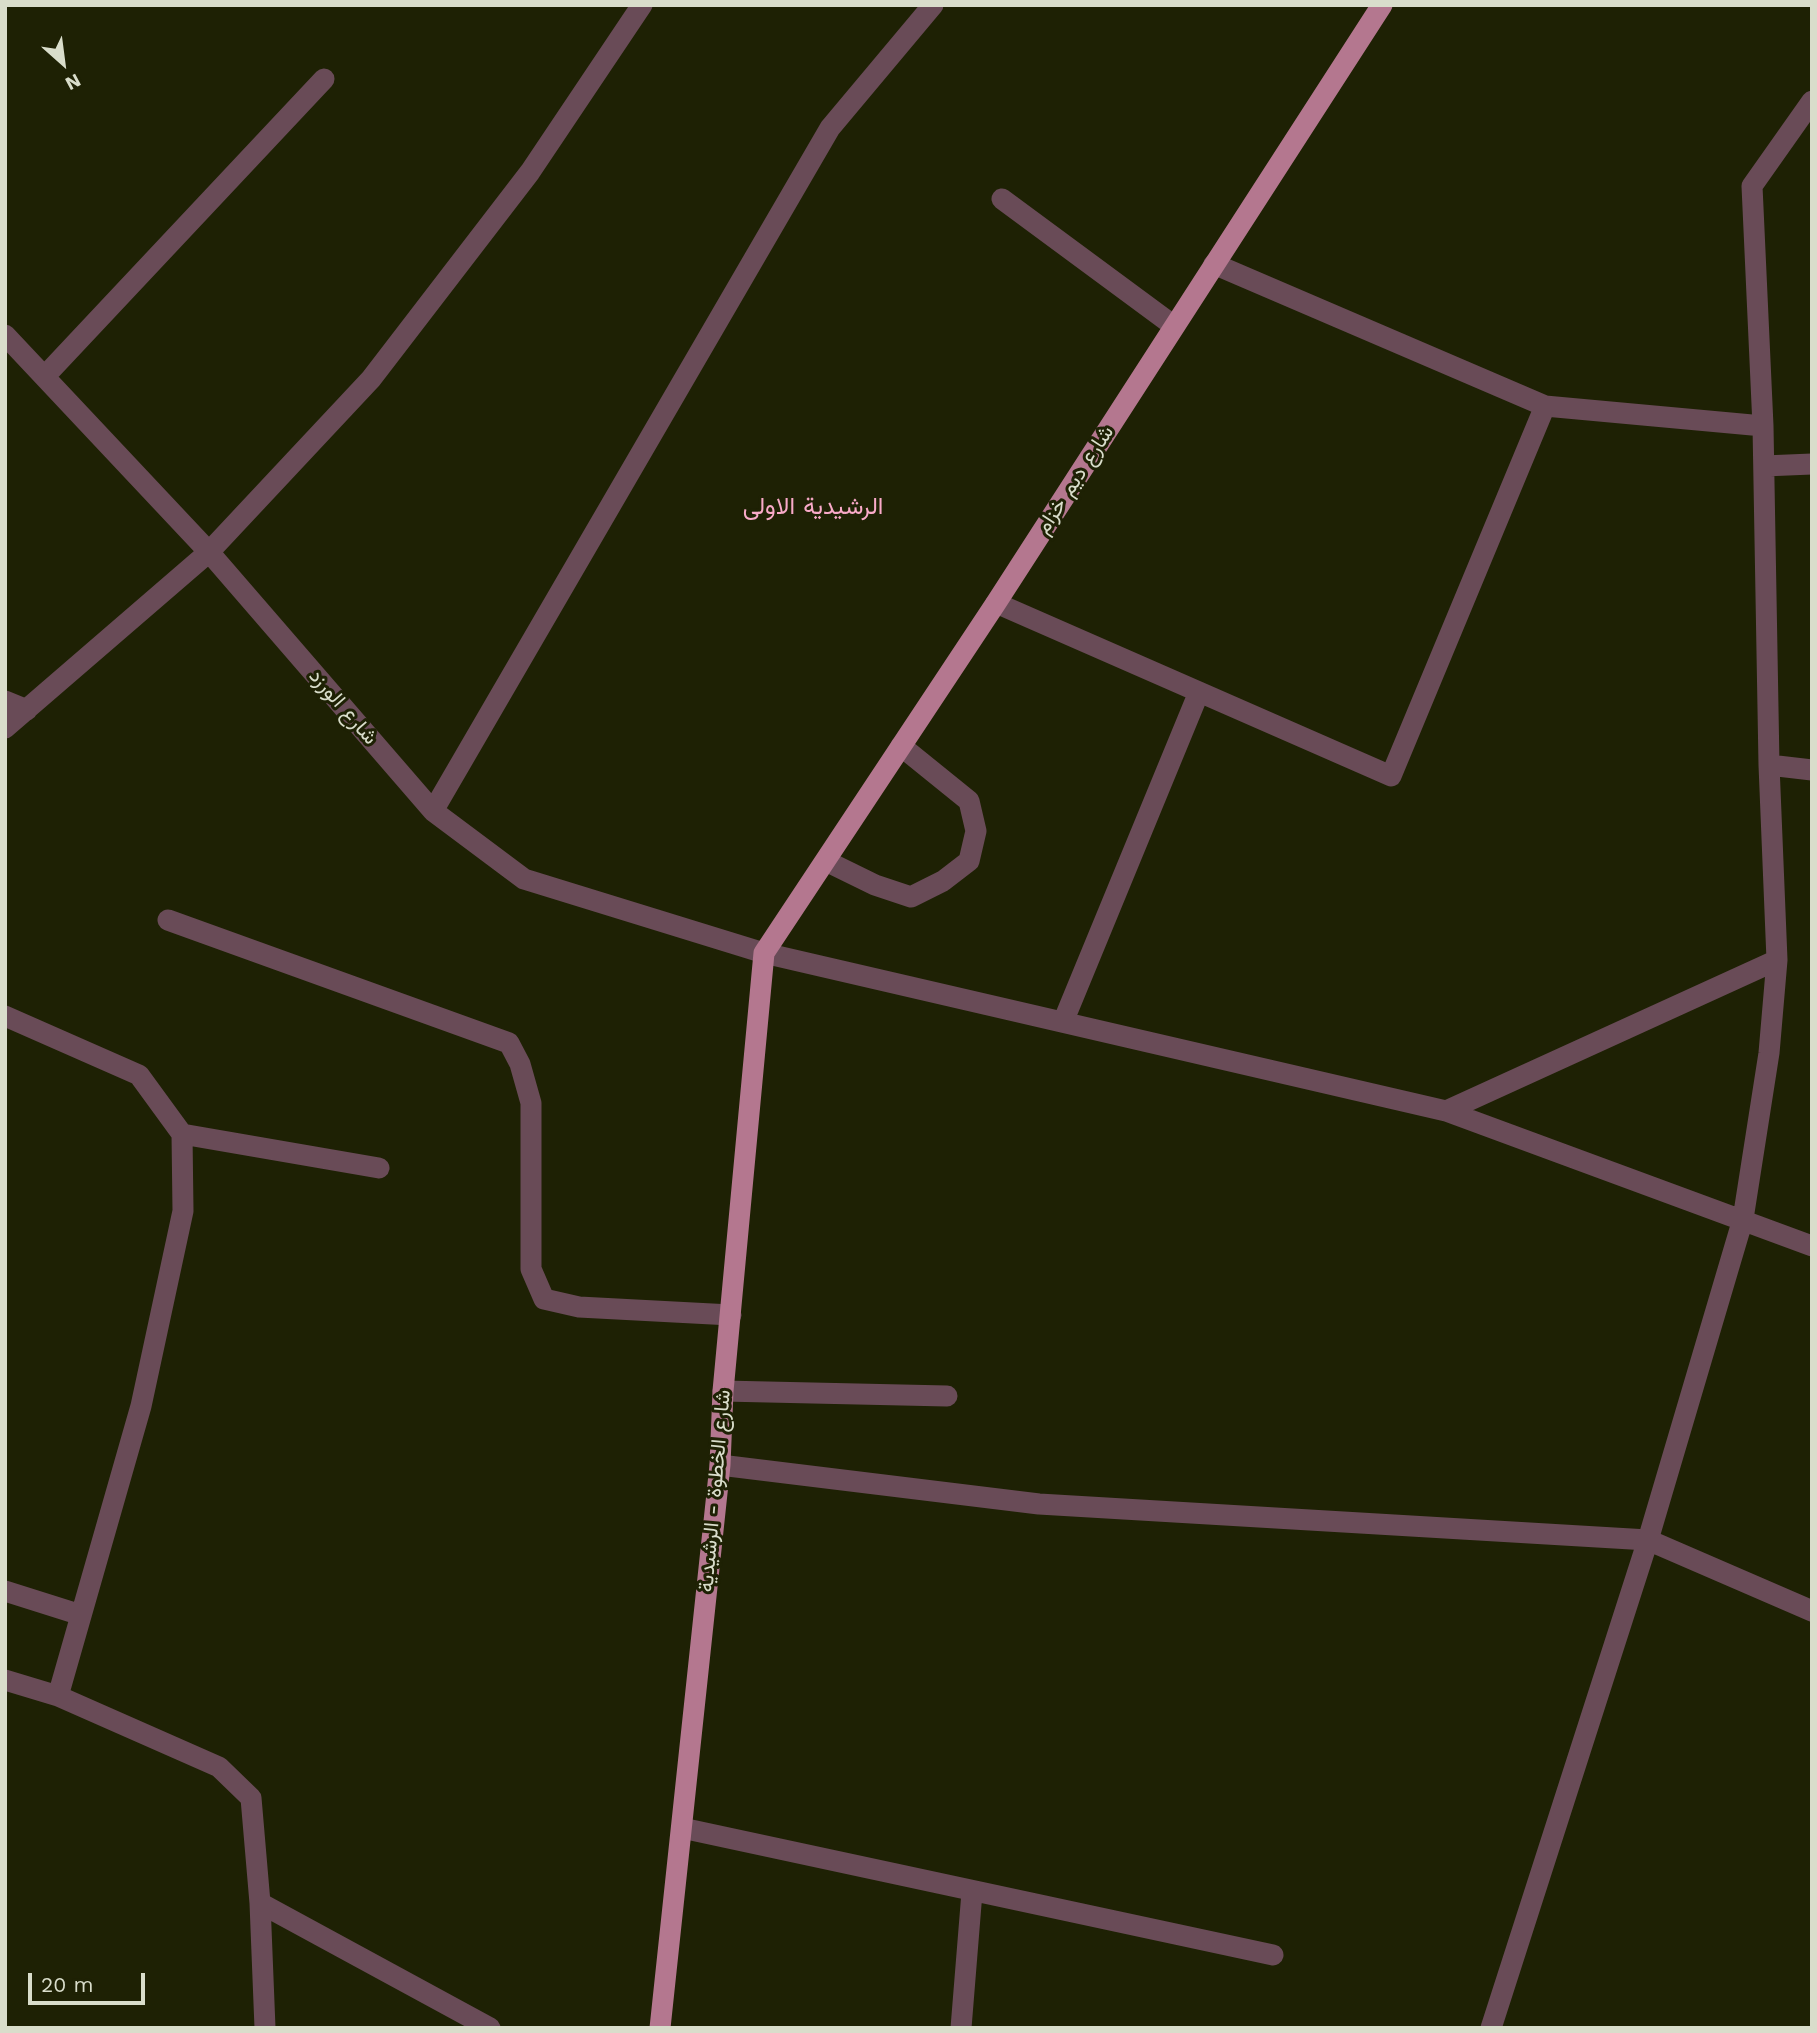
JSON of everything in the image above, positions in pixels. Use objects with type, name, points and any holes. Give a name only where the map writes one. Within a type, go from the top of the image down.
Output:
[{"type":"main road","name":"شارع ديم خزام","points":[[764,953],[996,603],[1381,5]]},
{"type":"main road","name":"شارع الخطوة - الرشيدية","points":[[660,2028],[720,1465],[723,1391],[764,953]]},
{"type":"street","points":[[5,729],[209,552],[371,379],[530,172],[642,5]]},
{"type":"street","points":[[433,811],[830,128],[933,5]]},
{"type":"street","points":[[45,376],[324,79]]},
{"type":"street","points":[[1491,2028],[1648,1540],[1743,1219],[1769,1053],[1777,960],[1769,765],[1763,426],[1752,187],[1812,101]]},
{"type":"street","points":[[1002,199],[1174,326]]},
{"type":"street","points":[[1213,264],[1545,405],[1763,426]]},
{"type":"street","name":"شارع الورزد","points":[[5,335],[209,552],[433,811],[524,880],[764,953],[1446,1111],[1812,1246]]},
{"type":"street","points":[[996,603],[1391,776],[1545,405]]},
{"type":"street","points":[[1764,466],[1812,464]]},
{"type":"street","points":[[1063,1022],[1199,692]]},
{"type":"street","points":[[5,701],[27,710]]},
{"type":"street","points":[[826,861],[875,885],[911,897],[943,881],[969,860],[976,831],[968,801],[901,747]]},
{"type":"street","points":[[1769,765],[1812,770]]},
{"type":"street","points":[[168,920],[509,1042],[520,1065],[531,1103],[531,1269],[544,1299],[579,1307],[731,1315]]},
{"type":"street","points":[[1446,1111],[1777,960]]},
{"type":"street","points":[[6,1017],[139,1075],[182,1134],[183,1211],[141,1406],[58,1696]]},
{"type":"street","points":[[182,1134],[379,1168]]},
{"type":"street","points":[[723,1391],[947,1396]]},
{"type":"street","points":[[720,1465],[1039,1504],[1648,1540],[1812,1611]]},
{"type":"street","points":[[5,1591],[80,1615]]},
{"type":"street","points":[[5,1680],[58,1696],[219,1767],[251,1798],[260,1903],[264,2028]]},
{"type":"street","points":[[682,1828],[1273,1955]]},
{"type":"street","points":[[961,2028],[972,1892]]},
{"type":"street","points":[[260,1903],[489,2028]]},
{"type":"district","name":"الرشيدية الاولى","points":[[813,507]]}]
